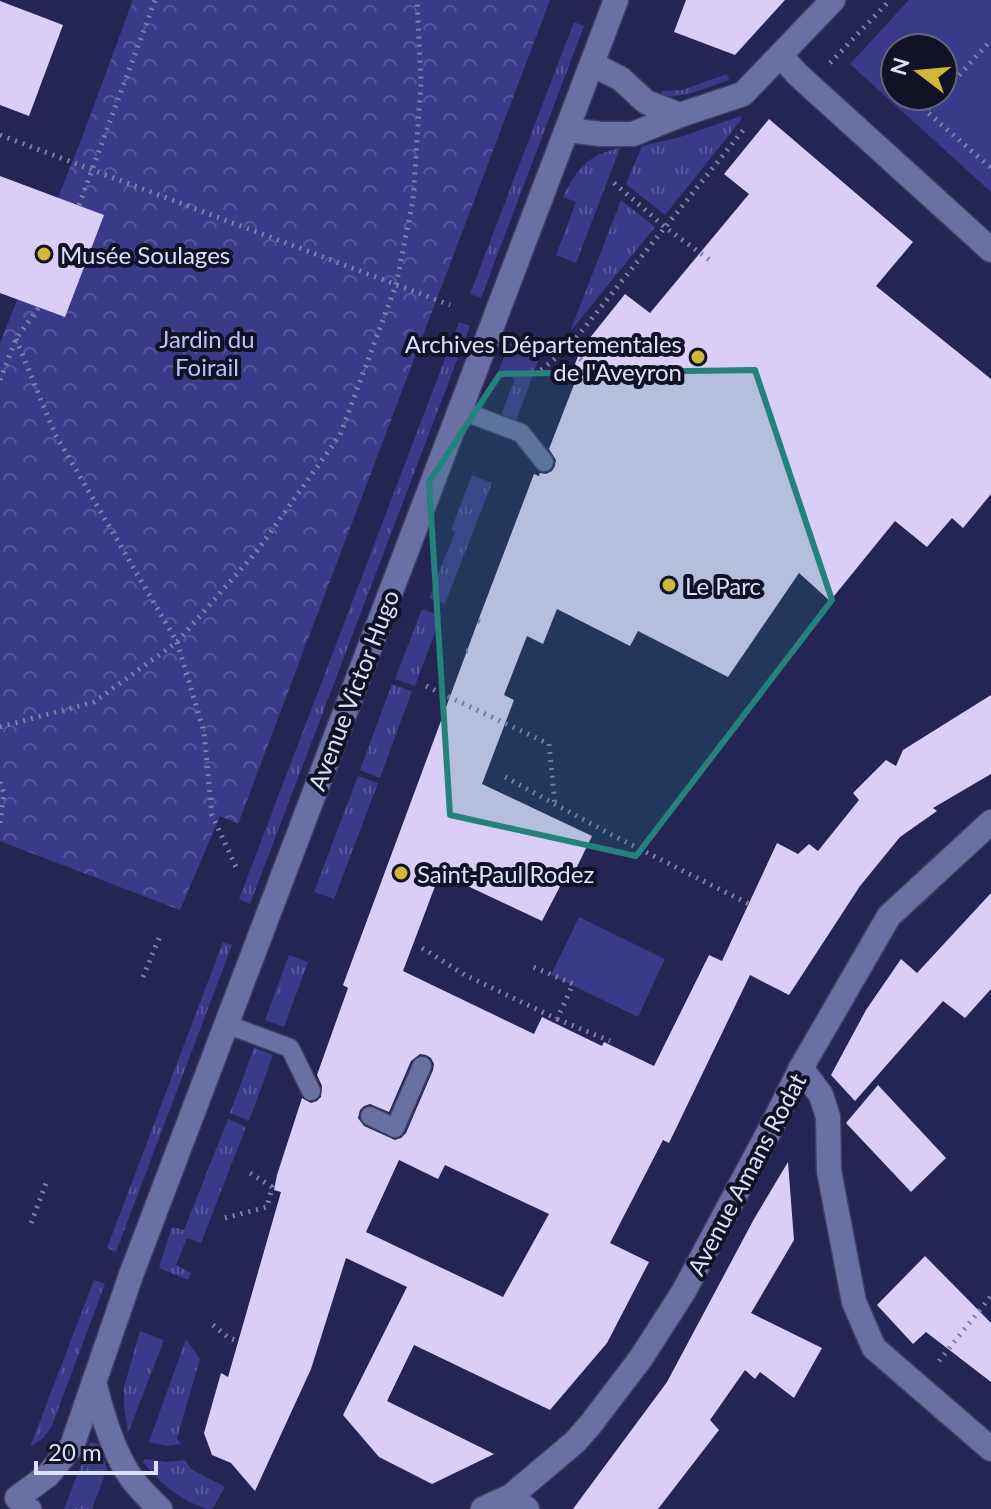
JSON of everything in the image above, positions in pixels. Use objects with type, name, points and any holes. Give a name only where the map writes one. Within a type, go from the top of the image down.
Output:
[{"type":"main road","name":"Avenue Victor Hugo","points":[[23,1503],[72,1446],[131,1275],[616,0]]},
{"type":"main road","points":[[567,130],[633,134],[743,94],[833,0]]},
{"type":"main road","points":[[781,56],[991,250]]},
{"type":"main road","points":[[592,64],[621,79],[646,102],[680,115]]},
{"type":"main road","name":"Avenue Amans Rodat","points":[[483,1509],[519,1502],[590,1425],[641,1358],[684,1291],[801,1068],[889,916],[991,822]]},
{"type":"main road","points":[[801,1068],[821,1095],[828,1117],[829,1171],[854,1302],[874,1348],[991,1449]]},
{"type":"main road","points":[[94,1382],[102,1411],[126,1469],[132,1480],[160,1509]]},
{"type":"lane","points":[[460,410],[521,433],[544,462]]},
{"type":"lane","points":[[226,1024],[290,1048],[311,1091]]},
{"type":"lane","points":[[370,1116],[395,1128],[422,1066]]},
{"type":"path","points":[[79,205],[155,0]]},
{"type":"path","points":[[0,727],[94,702],[177,642],[257,551],[340,435],[396,285],[413,200],[421,82],[417,0]]},
{"type":"path","points":[[818,68],[830,63],[890,0]]},
{"type":"path","points":[[959,75],[991,40]]},
{"type":"path","points":[[927,112],[991,168]]},
{"type":"path","points":[[541,370],[568,348],[751,121]]},
{"type":"path","points":[[0,135],[450,305]]},
{"type":"path","points":[[614,183],[666,228],[714,263]]},
{"type":"path","points":[[0,380],[16,339],[39,307]]},
{"type":"path","points":[[16,339],[55,434],[177,642],[204,732],[212,815],[236,867]]},
{"type":"path","points":[[568,348],[589,367],[596,371],[598,367],[592,367],[592,370],[595,373]]},
{"type":"path","points":[[426,686],[549,744],[555,804]]},
{"type":"path","points":[[505,777],[749,904]]},
{"type":"path","points":[[0,782],[4,793],[0,823]]},
{"type":"path","points":[[143,977],[159,938]]},
{"type":"path","points":[[422,948],[465,975],[610,1041]]},
{"type":"path","points":[[531,966],[573,984],[557,1019]]},
{"type":"path","points":[[225,1218],[267,1207],[272,1187],[245,1170]]},
{"type":"path","points":[[31,1223],[47,1181]]},
{"type":"path","points":[[919,1388],[991,1296]]},
{"type":"path","points":[[213,1325],[238,1341]]},
{"type":"highlighted area","points":[[755,370],[832,600],[636,856],[450,815],[429,482],[500,374]]},
{"type":"green space","name":"Jardin du Foirail","points":[[133,0],[550,0],[238,824],[220,816],[180,910],[0,841],[0,343]]},
{"type":"green space","points":[[909,0],[991,0],[991,192],[903,112],[959,112],[959,32],[880,32]]},
{"type":"green space","points":[[574,22],[584,26],[481,298],[470,294]]},
{"type":"green space","points":[[879,33],[879,90],[850,64]]},
{"type":"green space","points":[[727,74],[729,80],[695,92],[660,96],[662,91],[682,90]]},
{"type":"green space","points":[[741,116],[741,120],[665,215],[626,184],[642,146],[680,137]]},
{"type":"green space","points":[[620,148],[576,263],[556,255],[576,202],[563,197],[574,178],[591,159]]},
{"type":"green space","points":[[621,200],[655,227],[570,332]]},
{"type":"green space","points":[[459,322],[470,326],[250,904],[239,899]]},
{"type":"green space","points":[[510,343],[540,355],[515,424],[500,418],[515,379],[499,369]]},
{"type":"green space","points":[[472,475],[492,483],[445,604],[429,598],[455,532],[451,530]]},
{"type":"green space","points":[[422,609],[441,616],[415,686],[395,679]]},
{"type":"green space","points":[[392,684],[412,691],[380,778],[360,770]]},
{"type":"green space","points":[[358,776],[378,783],[334,899],[314,892]]},
{"type":"green space","points":[[579,917],[665,959],[638,1017],[551,975]]},
{"type":"green space","points":[[223,942],[232,945],[116,1252],[107,1248]]},
{"type":"green space","points":[[289,955],[308,962],[284,1027],[265,1020]]},
{"type":"green space","points":[[254,1048],[273,1055],[249,1121],[230,1113]]},
{"type":"green space","points":[[228,1119],[246,1127],[201,1243],[187,1238],[176,1265],[191,1273],[188,1280],[159,1268],[171,1229],[184,1230]]},
{"type":"green space","points":[[94,1280],[105,1284],[51,1428],[30,1447]]},
{"type":"green space","points":[[140,1331],[164,1340],[128,1433],[124,1387]]},
{"type":"green space","points":[[186,1339],[200,1359],[177,1438],[181,1444],[167,1446],[149,1442]]},
{"type":"green space","points":[[90,1442],[99,1444],[107,1469],[92,1509],[64,1509]]},
{"type":"green space","points":[[145,1459],[167,1462],[185,1460],[191,1469],[225,1487],[212,1509],[207,1509],[171,1490],[143,1462]]},
{"type":"building","points":[[686,0],[785,0],[735,55],[674,32]]},
{"type":"building","points":[[0,1],[63,25],[29,116],[0,105]]},
{"type":"building","points":[[769,119],[913,242],[876,286],[991,379],[991,494],[963,528],[952,518],[927,547],[895,521],[830,601],[799,573],[728,677],[638,631],[630,646],[557,609],[543,644],[527,636],[504,695],[514,700],[482,784],[592,836],[572,877],[566,875],[542,921],[440,873],[403,971],[534,1034],[542,1017],[602,1046],[604,1042],[654,1066],[709,955],[722,961],[777,843],[798,854],[809,844],[818,851],[859,800],[853,793],[886,760],[896,766],[903,750],[991,695],[991,774],[933,808],[937,811],[900,837],[860,886],[789,995],[750,975],[669,1143],[663,1140],[610,1243],[649,1262],[607,1343],[550,1410],[414,1345],[387,1401],[494,1454],[432,1484],[379,1457],[343,1415],[407,1287],[346,1258],[311,1369],[255,1491],[231,1463],[212,1455],[204,1433],[221,1373],[228,1377],[281,1192],[274,1190],[277,1175],[302,1098],[311,1103],[321,1097],[322,1086],[317,1075],[348,988],[343,985],[534,474],[546,474],[555,466],[556,460],[549,449],[580,369],[575,364],[581,349],[625,294],[650,313],[749,194],[724,174]],"holes":[[[420,1054],[431,1058],[433,1070],[406,1133],[395,1140],[364,1126],[358,1118],[360,1110],[370,1104],[389,1112],[411,1061]],[[399,1160],[438,1179],[445,1165],[549,1214],[503,1297],[366,1232]]]},
{"type":"building","name":"Musée Soulages","points":[[0,176],[104,215],[65,317],[0,293]]},
{"type":"building","points":[[991,893],[991,989],[965,1018],[943,1001],[855,1101],[831,1075],[866,1010],[901,959],[917,973]]},
{"type":"building","points":[[878,1085],[946,1158],[911,1192],[846,1123]]},
{"type":"building","points":[[788,1162],[794,1240],[751,1313],[822,1348],[794,1398],[760,1372],[755,1379],[745,1370],[710,1420],[719,1430],[658,1509],[573,1509],[667,1382]]},
{"type":"building","points":[[925,1256],[991,1323],[991,1382],[926,1332],[913,1344],[877,1305]]},
{"type":"place","name":"Musée Soulages","points":[[44,254]]},
{"type":"place","name":"Archives Départementales de l'Aveyron","points":[[698,357]]},
{"type":"place","name":"Le Parc","points":[[669,585]]},
{"type":"place","name":"Saint-Paul Rodez","points":[[401,873]]}]
